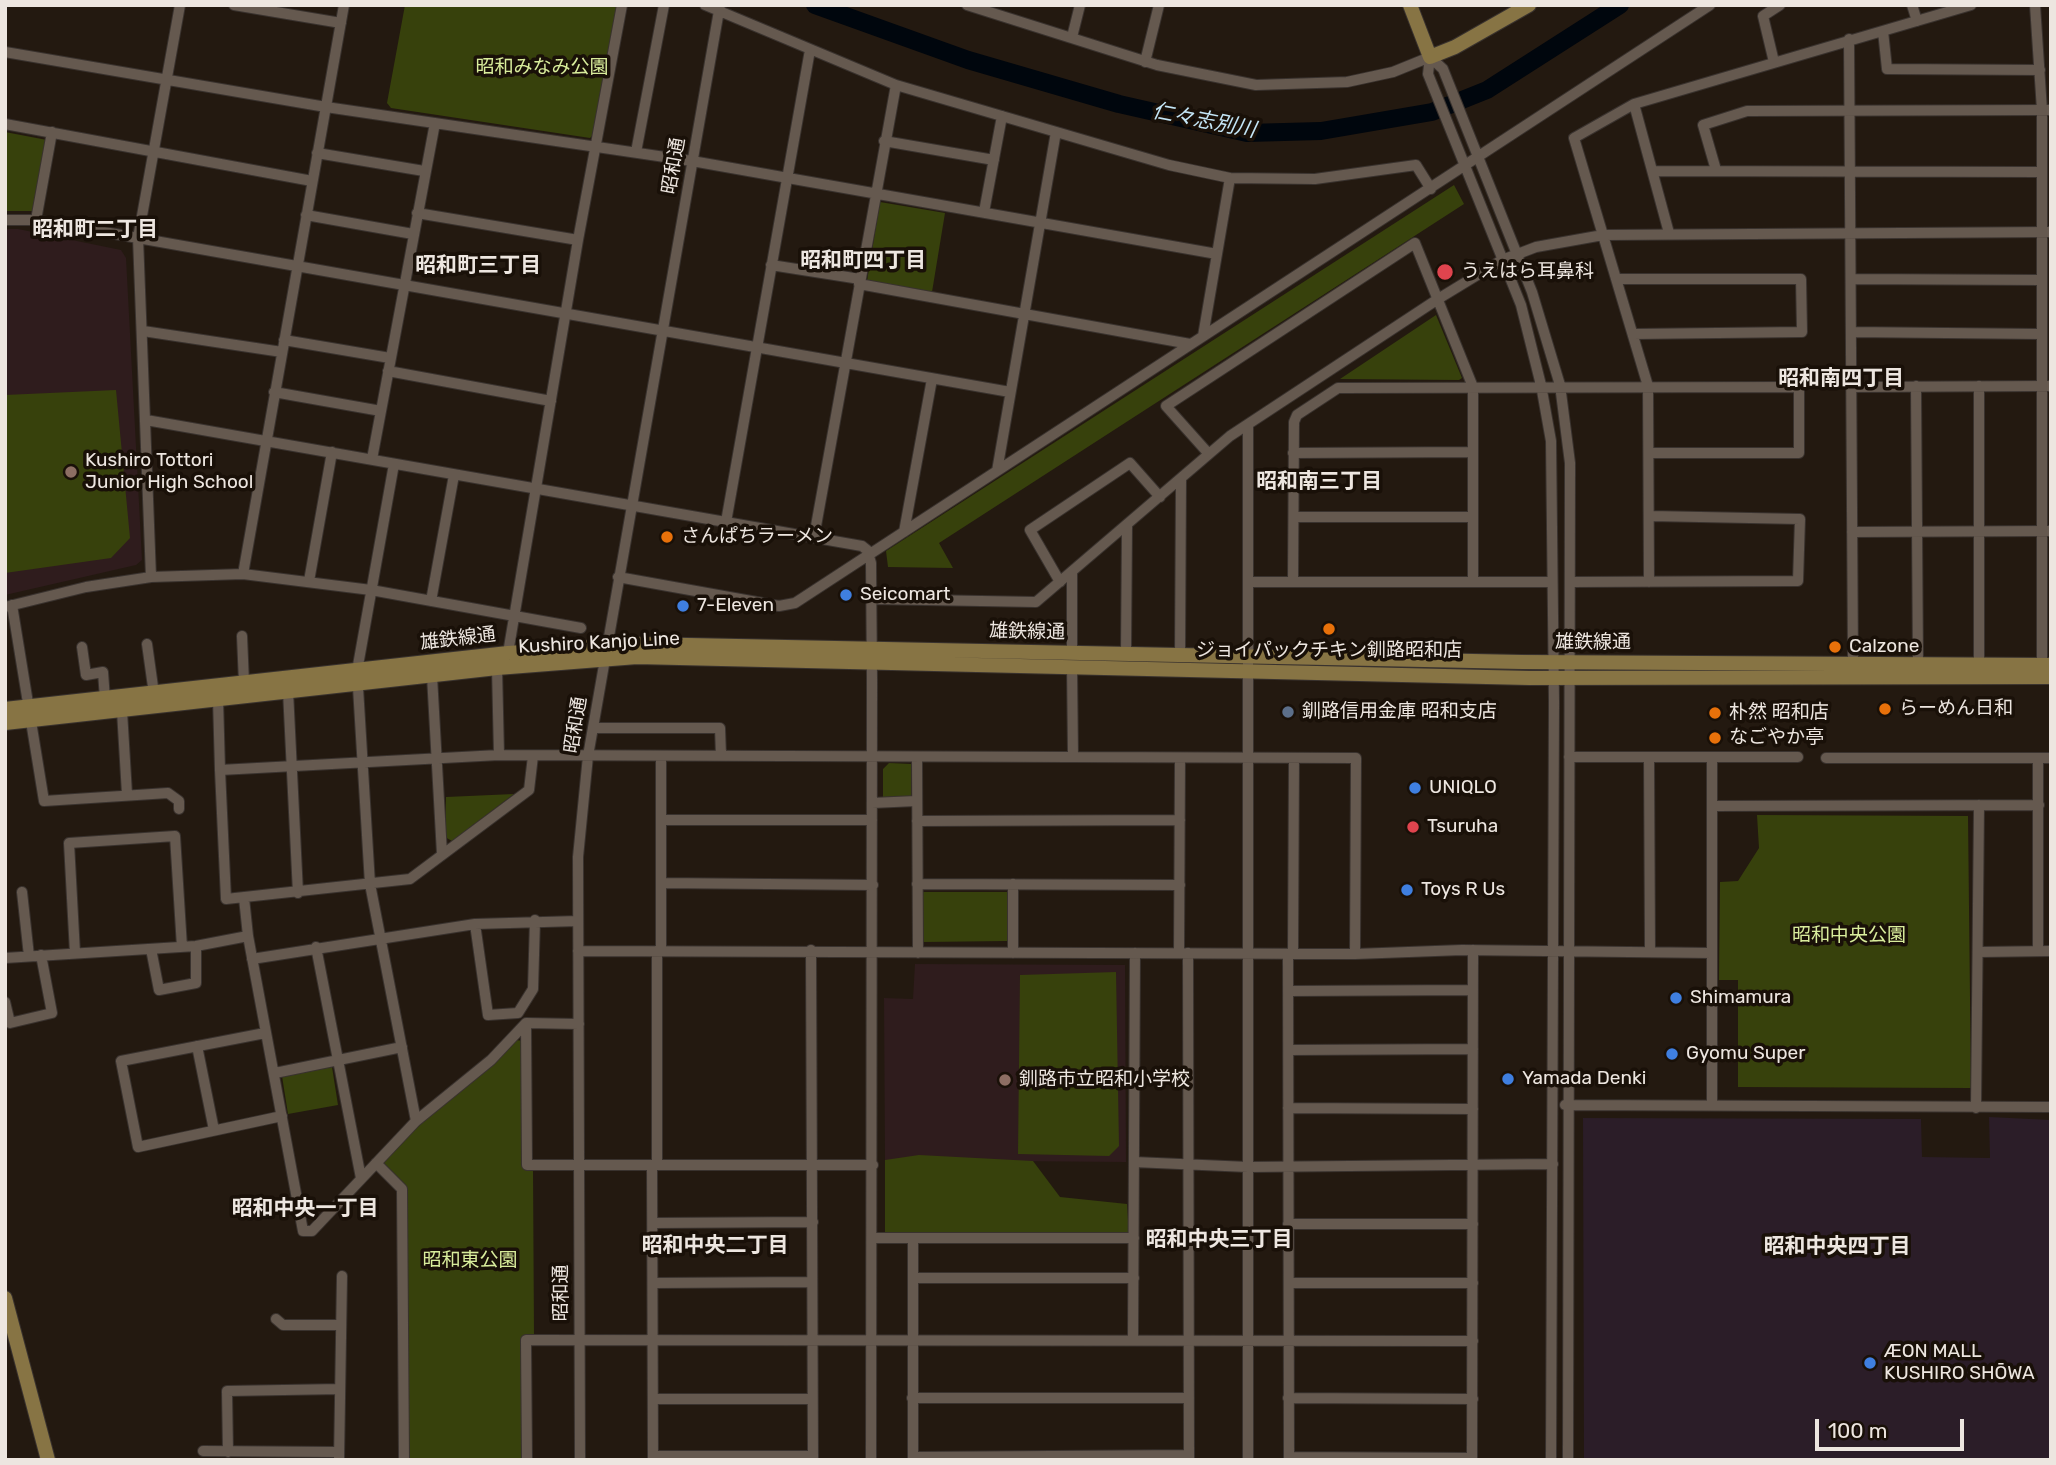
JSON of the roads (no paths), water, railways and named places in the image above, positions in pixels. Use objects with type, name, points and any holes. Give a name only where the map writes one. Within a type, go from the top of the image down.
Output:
[{"type":"main road","points":[[1410,5],[1430,57],[1509,11],[1529,5]]},
{"type":"main road","name":"雄鉄線通","points":[[5,709],[32,714],[105,699],[244,683],[358,677],[508,653],[605,652],[639,643],[872,655],[1247,663],[1554,678],[2048,669]]},
{"type":"main road","name":"Kushiro Kanjo Line","points":[[5,723],[32,714],[122,710],[288,691],[358,677],[432,676],[605,652]]},
{"type":"main road","name":"雄鉄線通","points":[[1072,659],[1126,654],[1247,663],[1853,663],[1979,664],[2048,669]]},
{"type":"main road","points":[[5,1298],[48,1460]]},
{"type":"street","points":[[150,577],[138,238],[180,5]]},
{"type":"street","points":[[234,5],[341,23]]},
{"type":"street","points":[[243,574],[344,5]]},
{"type":"street","points":[[508,653],[578,240],[598,147],[622,5]]},
{"type":"street","points":[[636,152],[664,5]]},
{"type":"street","points":[[705,5],[720,8],[810,50],[896,85],[1169,165],[1230,178],[1315,179],[1416,165],[1431,189]]},
{"type":"street","points":[[967,5],[995,10],[1145,62],[1256,85],[1347,82],[1394,72],[1430,57]]},
{"type":"street","points":[[1072,37],[1080,5]]},
{"type":"street","points":[[1145,62],[1159,5]]},
{"type":"street","points":[[618,576],[779,607],[796,603],[1710,5]]},
{"type":"street","points":[[1774,62],[1763,16],[1780,5]]},
{"type":"street","points":[[1912,5],[1917,21]]},
{"type":"street","points":[[1649,582],[1648,386],[1574,138],[1634,104],[1971,5]]},
{"type":"street","points":[[2035,5],[2046,110],[2041,172],[2046,232],[2041,280],[2041,334],[2046,386],[2048,669]]},
{"type":"street","name":"昭和通","points":[[580,1460],[578,857],[588,757],[605,652],[720,8]]},
{"type":"street","points":[[1884,31],[1887,69],[2040,70]]},
{"type":"street","points":[[1849,39],[1853,663]]},
{"type":"street","points":[[726,522],[810,50]]},
{"type":"street","points":[[5,52],[326,107],[692,161],[1217,254]]},
{"type":"street","points":[[1430,57],[1443,69],[1541,318],[1560,385],[1570,463],[1568,1460]]},
{"type":"street","points":[[1430,57],[1428,74],[1521,305],[1541,385],[1552,463],[1554,678],[1551,1460]]},
{"type":"street","points":[[814,537],[896,85]]},
{"type":"street","points":[[1634,104],[1669,233]]},
{"type":"street","points":[[1716,170],[1703,125],[1747,111],[2046,110]]},
{"type":"street","points":[[984,212],[1002,116]]},
{"type":"street","points":[[372,459],[435,122]]},
{"type":"street","points":[[5,124],[312,181]]},
{"type":"street","points":[[36,220],[52,131]]},
{"type":"street","points":[[998,471],[1056,132]]},
{"type":"street","points":[[884,141],[994,160]]},
{"type":"street","points":[[317,153],[424,171]]},
{"type":"street","points":[[1653,171],[2041,172]]},
{"type":"street","points":[[1203,336],[1230,178]]},
{"type":"street","points":[[418,212],[578,240]]},
{"type":"street","points":[[306,215],[413,234]]},
{"type":"street","points":[[5,220],[36,220],[1010,392]]},
{"type":"street","points":[[871,599],[1037,602],[1208,453],[1438,299],[1502,260],[1536,247],[1603,235],[1669,233],[2046,232]]},
{"type":"street","points":[[1208,453],[1166,406],[1415,243],[1473,387],[1473,581]]},
{"type":"street","points":[[771,265],[1190,344]]},
{"type":"street","points":[[1617,279],[1801,279],[1802,332],[1633,334]]},
{"type":"street","points":[[1851,279],[2041,280]]},
{"type":"street","points":[[143,331],[282,352]]},
{"type":"street","points":[[1851,332],[2041,334]]},
{"type":"street","points":[[284,340],[390,358]]},
{"type":"street","points":[[388,371],[551,401]]},
{"type":"street","points":[[904,532],[932,379]]},
{"type":"street","points":[[1293,582],[1294,422],[1297,415],[1338,388],[1541,385],[1799,387],[1799,453],[1650,453]]},
{"type":"street","points":[[1916,386],[1918,664]]},
{"type":"street","points":[[1979,386],[1979,664]]},
{"type":"street","points":[[1852,387],[2046,386]]},
{"type":"street","points":[[274,392],[381,411]]},
{"type":"street","points":[[146,420],[814,537],[862,546],[869,555],[873,885],[871,1460]]},
{"type":"street","points":[[1248,425],[1248,1460]]},
{"type":"street","points":[[309,581],[332,452]]},
{"type":"street","points":[[1293,453],[1472,452]]},
{"type":"street","points":[[1060,582],[1030,530],[1130,463],[1160,497]]},
{"type":"street","points":[[394,464],[358,677],[370,884],[416,1121]]},
{"type":"street","points":[[431,601],[454,475]]},
{"type":"street","points":[[1180,656],[1181,479]]},
{"type":"street","points":[[1571,582],[1798,581],[1800,519],[1650,516]]},
{"type":"street","points":[[1294,517],[1474,517]]},
{"type":"street","points":[[1126,526],[1126,654]]},
{"type":"street","points":[[1852,532],[2046,531]]},
{"type":"street","points":[[1072,572],[1073,757]]},
{"type":"street","points":[[179,810],[179,801],[168,793],[44,801],[32,714],[9,606],[86,587],[150,577],[243,574],[371,590],[581,628]]},
{"type":"street","points":[[1248,582],[1552,582]]},
{"type":"street","points":[[242,636],[244,683]]},
{"type":"street","points":[[147,644],[154,694]]},
{"type":"street","points":[[82,647],[86,675],[103,672],[105,699]]},
{"type":"street","points":[[497,668],[499,755]]},
{"type":"street","points":[[432,676],[442,855]]},
{"type":"street","points":[[288,691],[298,893]]},
{"type":"street","points":[[218,699],[226,899],[298,893],[410,878],[529,790],[533,756]]},
{"type":"street","points":[[122,710],[127,794]]},
{"type":"street","points":[[593,728],[720,728],[721,756]]},
{"type":"street","points":[[220,770],[499,755],[1356,758],[1355,954]]},
{"type":"street","points":[[661,757],[662,883],[653,1223],[653,1458],[813,1458],[811,950]]},
{"type":"street","points":[[917,757],[918,953]]},
{"type":"street","points":[[1569,757],[1798,757]]},
{"type":"street","points":[[913,1238],[913,1458],[1189,1458],[1190,1164],[1181,885],[1180,758]]},
{"type":"street","points":[[1294,758],[1288,991],[1289,1458],[1472,1459],[1473,950]]},
{"type":"street","points":[[1649,758],[1650,951]]},
{"type":"street","points":[[1712,758],[1712,1105]]},
{"type":"street","points":[[1826,758],[2051,758]]},
{"type":"street","points":[[2038,758],[2038,951]]},
{"type":"street","points":[[872,803],[916,801]]},
{"type":"street","points":[[1976,1108],[1979,805]]},
{"type":"street","points":[[1712,806],[2039,805]]},
{"type":"street","points":[[662,820],[872,820]]},
{"type":"street","points":[[917,821],[1180,820]]},
{"type":"street","points":[[75,953],[68,843],[175,836],[181,947]]},
{"type":"street","points":[[662,883],[873,885]]},
{"type":"street","points":[[917,884],[1181,885]]},
{"type":"street","points":[[1013,884],[1013,953]]},
{"type":"street","points":[[22,892],[29,956]]},
{"type":"street","points":[[244,898],[265,1033],[275,1073],[303,1231],[312,1231],[416,1121],[491,1060],[526,1023],[579,1024]]},
{"type":"street","points":[[475,924],[488,1015],[518,1013],[533,989],[535,920]]},
{"type":"street","points":[[252,959],[475,924],[535,920],[578,921]]},
{"type":"street","points":[[5,958],[196,946],[248,936]]},
{"type":"street","points":[[151,949],[159,990],[196,983],[196,946]]},
{"type":"street","points":[[316,947],[361,1178]]},
{"type":"street","points":[[578,951],[1355,954],[1473,950],[1712,953]]},
{"type":"street","points":[[1979,952],[2051,951]]},
{"type":"street","points":[[1133,1339],[1135,953]]},
{"type":"street","points":[[5,1002],[9,1023],[52,1013],[41,955]]},
{"type":"street","points":[[1288,991],[1473,990]]},
{"type":"street","points":[[526,1023],[527,1165],[873,1165]]},
{"type":"street","points":[[265,1033],[121,1061],[138,1147],[282,1116]]},
{"type":"street","points":[[197,1046],[214,1130]]},
{"type":"street","points":[[275,1073],[402,1047]]},
{"type":"street","points":[[1289,1050],[1473,1049]]},
{"type":"street","points":[[1552,1104],[2051,1107]]},
{"type":"street","points":[[1288,1108],[1473,1109]]},
{"type":"street","points":[[1134,1162],[1248,1167],[1553,1164]]},
{"type":"street","points":[[376,1163],[402,1189],[404,1460]]},
{"type":"street","points":[[653,1223],[813,1222]]},
{"type":"street","points":[[1288,1224],[1473,1224]]},
{"type":"street","points":[[873,1238],[1134,1238]]},
{"type":"street","points":[[203,1451],[339,1456],[342,1276]]},
{"type":"street","points":[[913,1278],[1134,1278]]},
{"type":"street","points":[[654,1283],[812,1282]]},
{"type":"street","points":[[1289,1283],[1473,1283]]},
{"type":"street","points":[[276,1319],[283,1325],[341,1325]]},
{"type":"street","points":[[527,1460],[527,1340],[1473,1341]]},
{"type":"street","points":[[228,1452],[227,1391],[340,1390]]},
{"type":"street","points":[[912,1398],[1189,1398]]},
{"type":"street","points":[[1288,1398],[1473,1399]]},
{"type":"street","points":[[654,1399],[812,1399]]},
{"type":"waterway","name":"仁々志別川","points":[[815,5],[968,60],[1119,104],[1247,133],[1321,131],[1432,112],[1487,90],[1620,5]]},
{"type":"place","name":"うえはら耳鼻科","points":[[1445,272]]},
{"type":"place","name":"Kushiro Tottori Junior High School","points":[[71,472]]},
{"type":"place","name":"さんぱちラーメン","points":[[667,537]]},
{"type":"place","name":"Seicomart","points":[[846,595]]},
{"type":"place","name":"7-Eleven","points":[[683,606]]},
{"type":"place","name":"ジョイパックチキン釧路昭和店","points":[[1329,629]]},
{"type":"place","name":"Calzone","points":[[1835,647]]},
{"type":"place","name":"らーめん日和","points":[[1885,709]]},
{"type":"place","name":"釧路信用金庫 昭和支店","points":[[1288,712]]},
{"type":"place","name":"朴然 昭和店","points":[[1715,713]]},
{"type":"place","name":"なごやか亭","points":[[1715,738]]},
{"type":"place","name":"UNIQLO","points":[[1415,788]]},
{"type":"place","name":"Tsuruha","points":[[1413,827]]},
{"type":"place","name":"Toys R Us","points":[[1407,890]]},
{"type":"place","name":"Shimamura","points":[[1676,998]]},
{"type":"place","name":"Gyomu Super","points":[[1672,1054]]},
{"type":"place","name":"Yamada Denki","points":[[1508,1079]]},
{"type":"place","name":"釧路市立昭和小学校","points":[[1005,1080]]},
{"type":"place","name":"ÆON MALL KUSHIRO SHŌWA","points":[[1870,1363]]},
{"type":"district","name":"昭和町二丁目","points":[[95,230]]},
{"type":"district","name":"昭和町四丁目","points":[[863,261]]},
{"type":"district","name":"昭和町三丁目","points":[[478,266]]},
{"type":"district","name":"昭和南四丁目","points":[[1841,379]]},
{"type":"district","name":"昭和南三丁目","points":[[1319,482]]},
{"type":"district","name":"昭和中央一丁目","points":[[305,1209]]},
{"type":"district","name":"昭和中央三丁目","points":[[1219,1240]]},
{"type":"district","name":"昭和中央二丁目","points":[[715,1246]]},
{"type":"district","name":"昭和中央四丁目","points":[[1837,1247]]},
{"type":"park label","name":"昭和みなみ公園","points":[[542,68]]},
{"type":"park label","name":"昭和中央公園","points":[[1849,936]]},
{"type":"park label","name":"昭和東公園","points":[[470,1261]]}]
